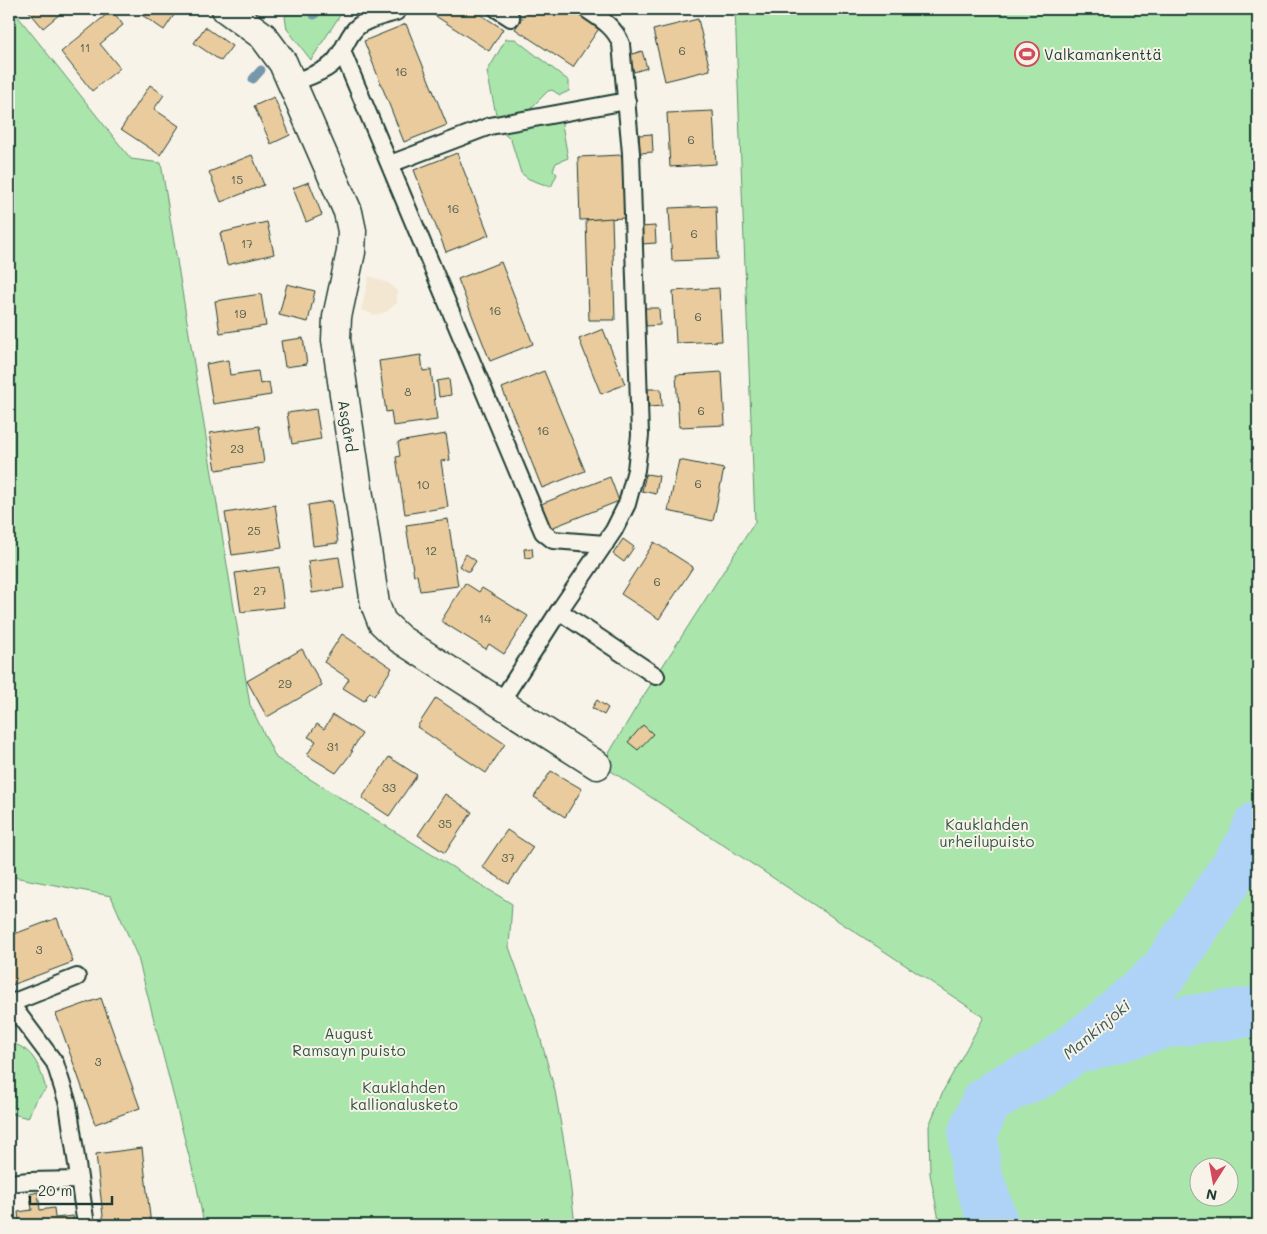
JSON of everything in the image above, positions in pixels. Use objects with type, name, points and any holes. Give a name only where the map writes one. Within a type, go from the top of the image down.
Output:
[{"type":"street","name":"Asgård","points":[[226,9],[263,36],[283,63],[348,212],[352,231],[351,252],[337,317],[336,340],[375,604],[382,622],[400,639],[597,765]]},
{"type":"lane","points":[[292,83],[313,75],[331,65],[342,51],[350,35],[362,23],[396,12],[399,9]]},
{"type":"lane","points":[[497,9],[511,18]]},
{"type":"lane","points":[[500,703],[614,530],[627,504],[636,470],[640,436],[631,153],[621,44],[618,34],[606,22],[586,9]]},
{"type":"lane","points":[[342,51],[543,532],[553,540],[604,544]]},
{"type":"lane","points":[[390,164],[490,126],[626,101]]},
{"type":"lane","points":[[559,611],[656,676]]},
{"type":"lane","points":[[77,977],[10,1004],[55,1063],[68,1104],[86,1225]]},
{"type":"lane","points":[[9,1183],[79,1180]]},
{"type":"shaded area","points":[[369,276],[390,284],[397,291],[397,303],[386,312],[376,315],[361,310]]},
{"type":"green space","name":"August Ramsayn puisto","points":[[9,9],[12,9],[131,159],[161,163],[250,705],[276,758],[512,904],[509,947],[536,1022],[555,1091],[568,1165],[575,1225],[204,1225],[197,1187],[138,958],[111,896],[9,876]]},
{"type":"green space","points":[[290,9],[344,9],[311,60],[287,29],[285,17]]},
{"type":"green space","name":"Kauklahden urheilupuisto","points":[[735,9],[1258,9],[1258,1225],[940,1225],[930,1174],[929,1126],[943,1091],[984,1017],[602,765],[637,706],[755,522]]},
{"type":"green space","points":[[506,39],[515,39],[569,81],[569,91],[560,95],[552,90],[548,91],[531,108],[531,113],[497,119],[487,72]]},
{"type":"green space","points":[[561,119],[568,158],[556,163],[553,170],[557,174],[551,187],[529,179],[521,173],[511,140],[502,132],[505,129]]},
{"type":"green space","points":[[9,1038],[10,1043],[25,1049],[35,1060],[46,1089],[35,1101],[28,1118],[9,1113]]},
{"type":"building","points":[[27,9],[66,9],[43,28]]},
{"type":"building","points":[[146,9],[178,9],[164,30],[142,15]]},
{"type":"building","points":[[425,9],[472,9],[503,29],[489,51]]},
{"type":"building","points":[[528,9],[572,9],[600,27],[573,67],[515,29]]},
{"type":"building","points":[[594,9],[614,9],[608,18]]},
{"type":"building","points":[[112,10],[123,25],[100,44],[120,68],[92,91],[61,52]]},
{"type":"building","points":[[698,19],[710,70],[665,81],[653,30]]},
{"type":"building","points":[[406,24],[447,125],[404,142],[364,41]]},
{"type":"building","points":[[205,27],[232,46],[221,61],[194,43]]},
{"type":"building","points":[[642,51],[647,68],[634,72],[629,55]]},
{"type":"building","points":[[150,85],[164,95],[154,109],[179,126],[160,155],[121,129]]},
{"type":"building","points":[[274,97],[290,135],[271,144],[254,106]]},
{"type":"building","points":[[713,111],[716,164],[670,167],[667,113]]},
{"type":"building","points":[[652,134],[653,152],[640,153],[639,135]]},
{"type":"building","points":[[457,153],[489,235],[446,252],[414,170]]},
{"type":"building","points":[[252,155],[264,185],[221,202],[209,172]]},
{"type":"building","points":[[622,155],[625,218],[580,220],[578,157]]},
{"type":"building","points":[[309,182],[322,215],[306,222],[293,188]]},
{"type":"building","points":[[716,206],[718,259],[672,261],[669,208]]},
{"type":"building","points":[[612,218],[615,320],[589,320],[586,220]]},
{"type":"building","points":[[267,222],[274,254],[227,265],[220,233]]},
{"type":"building","points":[[655,226],[656,243],[642,244],[641,227]]},
{"type":"building","points":[[501,262],[533,344],[490,361],[458,279]]},
{"type":"building","points":[[287,284],[315,291],[308,322],[279,315]]},
{"type":"building","points":[[719,288],[722,341],[676,343],[673,291]]},
{"type":"building","points":[[261,294],[266,326],[220,333],[215,301]]},
{"type":"building","points":[[645,308],[659,308],[660,325],[646,326]]},
{"type":"building","points":[[603,329],[625,384],[601,394],[579,339]]},
{"type":"building","points":[[303,338],[307,364],[285,367],[281,341]]},
{"type":"building","points":[[421,355],[423,371],[431,370],[437,420],[393,426],[391,411],[386,412],[379,361]]},
{"type":"building","points":[[228,360],[230,375],[258,371],[260,384],[269,382],[271,395],[213,404],[206,364]]},
{"type":"building","points":[[544,371],[585,471],[542,488],[502,388]]},
{"type":"building","points":[[722,372],[725,425],[679,427],[676,375]]},
{"type":"building","points":[[449,379],[451,395],[439,397],[437,381]]},
{"type":"building","points":[[648,389],[661,389],[662,406],[649,407]]},
{"type":"building","points":[[316,409],[321,439],[292,444],[287,413]]},
{"type":"building","points":[[259,426],[264,463],[216,470],[210,433]]},
{"type":"building","points":[[446,434],[450,460],[441,461],[448,507],[405,514],[396,457],[400,456],[398,442]]},
{"type":"building","points":[[679,460],[724,469],[713,521],[668,511]]},
{"type":"building","points":[[646,474],[659,476],[656,494],[642,491]]},
{"type":"building","points":[[610,477],[619,501],[551,528],[541,504]]},
{"type":"building","points":[[332,501],[338,543],[313,546],[308,505]]},
{"type":"building","points":[[275,505],[282,548],[232,555],[225,513]]},
{"type":"building","points":[[448,519],[458,586],[420,591],[417,575],[414,576],[406,525]]},
{"type":"building","points":[[623,539],[634,547],[624,562],[613,554]]},
{"type":"building","points":[[654,542],[693,567],[659,619],[621,594]]},
{"type":"building","points":[[532,548],[533,557],[525,558],[524,549]]},
{"type":"building","points":[[466,554],[476,561],[469,572],[459,566]]},
{"type":"building","points":[[339,557],[344,588],[312,593],[308,561]]},
{"type":"building","points":[[279,567],[284,607],[241,612],[235,573]]},
{"type":"building","points":[[465,583],[479,592],[482,588],[528,616],[504,654],[489,644],[486,649],[441,621]]},
{"type":"building","points":[[342,634],[392,668],[374,696],[370,692],[364,701],[343,688],[349,679],[324,662]]},
{"type":"building","points":[[302,649],[322,685],[267,717],[247,681]]},
{"type":"building","points":[[436,698],[505,744],[486,773],[417,727]]},
{"type":"building","points":[[597,700],[608,708],[604,715],[592,708]]},
{"type":"building","points":[[333,715],[362,734],[351,751],[353,751],[336,773],[307,755],[316,741],[308,737],[317,724],[324,729]]},
{"type":"building","points":[[643,725],[653,734],[638,750],[628,742]]},
{"type":"building","points":[[389,757],[417,775],[389,816],[362,798]]},
{"type":"building","points":[[551,771],[582,789],[565,817],[534,797]]},
{"type":"building","points":[[445,794],[472,812],[445,853],[418,835]]},
{"type":"building","points":[[507,830],[533,847],[509,884],[482,867]]},
{"type":"building","points":[[57,918],[73,962],[9,986],[9,936]]},
{"type":"building","points":[[101,998],[140,1108],[95,1124],[56,1014]]},
{"type":"building","points":[[142,1148],[151,1225],[104,1225],[96,1154]]},
{"type":"building","points":[[38,1192],[40,1210],[54,1208],[55,1218],[73,1216],[74,1225],[9,1225],[9,1223],[19,1221],[18,1212],[32,1210],[30,1194]]},
{"type":"waterway","points":[[314,15],[319,9]]},
{"type":"waterway","points":[[253,79],[261,70]]},
{"type":"waterway","name":"Mankinjoki","points":[[994,1225],[976,1171],[973,1132],[986,1102],[1008,1087],[1041,1073],[1109,1021],[1164,972],[1248,848],[1258,826]]},
{"type":"waterway","points":[[1089,1046],[1166,1023],[1258,1011]]},
{"type":"place","name":"Valkamankenttä","points":[[1027,54]]},
{"type":"park label","name":"Kauklahden kallionalusketo","points":[[404,1096]]}]
